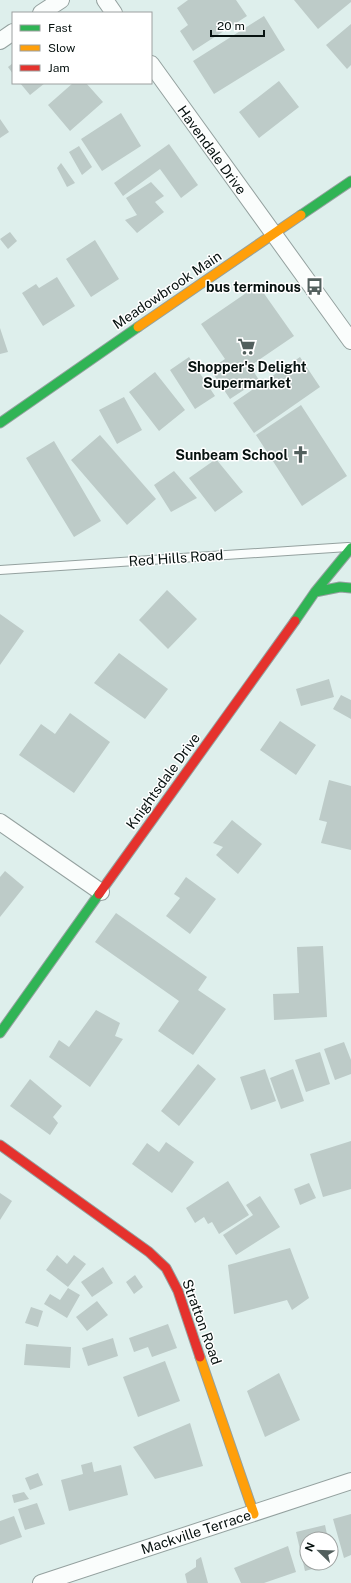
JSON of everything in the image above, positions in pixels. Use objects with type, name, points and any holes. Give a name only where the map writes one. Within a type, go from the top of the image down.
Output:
[{"type":"street","points":[[43,12],[61,0]]},
{"type":"street","points":[[105,0],[113,12]]},
{"type":"street","points":[[0,41],[12,33]]},
{"type":"street","name":"Havendale Drive","points":[[152,65],[351,341]]},
{"type":"street","name":"Meadowbrook Main","points":[[1,420],[351,181]]},
{"type":"street","name":"Knightsdale Drive","points":[[0,1033],[315,592],[351,547]]},
{"type":"street","points":[[315,592],[340,587],[351,588]]},
{"type":"street","points":[[0,822],[101,892]]},
{"type":"street","name":"Stratton Road","points":[[0,1145],[149,1252],[166,1268],[178,1291],[254,1514]]},
{"type":"street","name":"Mackville Terrace","points":[[41,1583],[351,1481]]},
{"type":"lane","name":"Red Hills Road","points":[[0,570],[351,547]]},
{"type":"building","points":[[188,0],[236,0],[247,16],[193,51],[180,31],[188,25],[177,8]]},
{"type":"building","points":[[294,0],[351,0],[351,2],[318,29]]},
{"type":"building","points":[[264,16],[285,50],[214,94],[193,61]]},
{"type":"building","points":[[351,24],[351,65],[347,69],[326,45]]},
{"type":"building","points":[[12,64],[12,73],[8,67]]},
{"type":"building","points":[[279,81],[299,107],[259,138],[239,112]]},
{"type":"building","points":[[21,84],[44,84],[30,95]]},
{"type":"building","points":[[72,84],[87,84],[103,102],[70,131],[48,105]]},
{"type":"building","points":[[121,113],[141,146],[102,171],[81,139]]},
{"type":"building","points":[[0,119],[9,132],[0,138]]},
{"type":"building","points":[[169,144],[198,185],[181,198],[160,169],[123,196],[114,183]]},
{"type":"building","points":[[79,146],[92,167],[82,175],[69,152]]},
{"type":"building","points":[[61,163],[75,183],[67,187],[57,168]]},
{"type":"building","points":[[151,182],[164,196],[155,202],[164,212],[137,233],[125,220],[137,215],[126,198]]},
{"type":"building","points":[[10,232],[17,241],[8,249],[0,239]]},
{"type":"building","points":[[95,240],[119,279],[91,297],[66,259]]},
{"type":"building","points":[[57,277],[75,306],[43,326],[22,293],[36,284],[39,288]]},
{"type":"building","name":"Shopper's Delight Supermarket","points":[[258,285],[294,336],[250,366],[259,380],[230,399],[210,369],[225,359],[201,324]]},
{"type":"building","points":[[0,328],[8,352],[0,354]]},
{"type":"building","points":[[189,357],[215,396],[195,409],[170,370]]},
{"type":"building","points":[[300,357],[320,387],[254,433],[233,403]]},
{"type":"building","points":[[155,372],[185,410],[159,431],[129,392]]},
{"type":"building","points":[[124,397],[142,430],[117,444],[99,410]]},
{"type":"building","name":"Sunbeam School","points":[[301,405],[347,476],[302,506],[256,435]]},
{"type":"building","points":[[100,435],[156,499],[127,525],[71,460]]},
{"type":"building","points":[[54,441],[101,521],[74,537],[26,458]]},
{"type":"building","points":[[216,459],[243,492],[215,512],[189,478]]},
{"type":"building","points":[[174,471],[197,498],[171,512],[154,485]]},
{"type":"building","points":[[167,590],[197,619],[168,649],[139,620]]},
{"type":"building","points":[[0,614],[24,631],[0,665]]},
{"type":"building","points":[[119,653],[168,689],[145,719],[94,683]]},
{"type":"building","points":[[329,679],[334,697],[301,706],[296,689]]},
{"type":"building","points":[[341,695],[351,700],[351,719],[333,709]]},
{"type":"building","points":[[70,713],[110,742],[74,793],[19,755],[41,724],[55,734]]},
{"type":"building","points":[[280,721],[316,745],[296,775],[260,750]]},
{"type":"building","points":[[329,780],[351,786],[351,850],[321,843],[327,822],[319,820]]},
{"type":"building","points":[[232,820],[262,844],[238,874],[216,855],[223,847],[213,843]]},
{"type":"building","points":[[5,871],[24,887],[0,917],[0,877]]},
{"type":"building","points":[[186,877],[216,899],[190,934],[166,916],[180,898],[174,894]]},
{"type":"building","points":[[116,913],[207,977],[198,990],[226,1009],[193,1055],[158,1031],[179,1001],[95,942]]},
{"type":"building","points":[[323,946],[327,1017],[274,1020],[273,994],[299,993],[297,947]]},
{"type":"building","points":[[96,1010],[120,1023],[115,1036],[123,1039],[90,1087],[49,1057],[59,1040],[69,1047]]},
{"type":"building","points":[[344,1042],[351,1060],[351,1074],[335,1080],[324,1049]]},
{"type":"building","points":[[320,1052],[330,1084],[306,1092],[295,1060]]},
{"type":"building","points":[[198,1064],[216,1079],[179,1126],[161,1111]]},
{"type":"building","points":[[265,1069],[276,1101],[251,1110],[240,1077]]},
{"type":"building","points":[[293,1069],[304,1101],[281,1109],[270,1078]]},
{"type":"building","points":[[30,1079],[62,1106],[53,1117],[58,1123],[50,1135],[10,1106]]},
{"type":"building","points":[[351,1141],[351,1189],[323,1197],[310,1154]]},
{"type":"building","points":[[166,1142],[194,1162],[172,1193],[132,1164],[147,1143],[159,1152]]},
{"type":"building","points":[[228,1181],[249,1215],[219,1234],[212,1222],[208,1224],[204,1217],[195,1223],[186,1208]]},
{"type":"building","points":[[309,1183],[316,1198],[300,1205],[294,1189]]},
{"type":"building","points":[[0,1193],[12,1201],[0,1220]]},
{"type":"building","points":[[260,1196],[280,1227],[236,1255],[223,1235],[253,1215],[246,1205]]},
{"type":"building","points":[[290,1248],[309,1298],[292,1310],[287,1300],[234,1314],[228,1265]]},
{"type":"building","points":[[57,1255],[67,1264],[74,1255],[86,1264],[68,1287],[46,1270]]},
{"type":"building","points":[[103,1267],[113,1283],[92,1297],[81,1282]]},
{"type":"building","points":[[135,1275],[143,1287],[134,1294],[126,1282]]},
{"type":"building","points":[[68,1288],[80,1295],[67,1318],[44,1304],[50,1294],[60,1300]]},
{"type":"building","points":[[97,1301],[108,1315],[87,1331],[76,1317]]},
{"type":"building","points":[[31,1307],[43,1311],[38,1327],[25,1323]]},
{"type":"building","points":[[168,1324],[177,1348],[152,1357],[148,1347],[134,1352],[129,1338]]},
{"type":"building","points":[[113,1338],[118,1356],[88,1366],[82,1348]]},
{"type":"building","points":[[26,1344],[71,1347],[70,1368],[24,1365]]},
{"type":"building","points":[[165,1361],[180,1401],[138,1417],[123,1377]]},
{"type":"building","points":[[279,1373],[300,1420],[265,1437],[247,1391]]},
{"type":"building","points":[[190,1423],[203,1466],[155,1479],[133,1447]]},
{"type":"building","points":[[92,1462],[94,1472],[121,1465],[128,1495],[69,1511],[61,1480],[83,1474],[81,1465]]},
{"type":"building","points":[[38,1473],[43,1485],[30,1490],[25,1478]]},
{"type":"building","points":[[24,1492],[29,1499],[14,1503],[12,1495]]},
{"type":"building","points":[[37,1503],[45,1524],[25,1530],[18,1509]]},
{"type":"building","points":[[351,1514],[351,1555],[344,1558],[339,1540],[339,1531],[336,1531],[333,1519]]},
{"type":"building","points":[[14,1516],[22,1537],[0,1545],[0,1521]]},
{"type":"building","points":[[325,1525],[326,1531],[300,1531]]},
{"type":"building","points":[[299,1531],[299,1545],[296,1532]]},
{"type":"building","points":[[288,1546],[296,1572],[264,1583],[241,1583],[234,1568]]},
{"type":"building","points":[[201,1557],[208,1583],[187,1583],[185,1574],[196,1567],[196,1560]]},
{"type":"traffic: fast","points":[[301,215],[351,181]]},
{"type":"traffic: fast","points":[[0,423],[138,327]]},
{"type":"traffic: fast","points":[[295,621],[315,592],[351,548]]},
{"type":"traffic: fast","points":[[315,592],[340,587],[351,588]]},
{"type":"traffic: fast","points":[[0,1033],[99,894]]},
{"type":"traffic: slow","points":[[138,327],[301,215]]},
{"type":"traffic: slow","points":[[200,1357],[254,1514]]},
{"type":"traffic: jam","points":[[99,894],[295,621]]},
{"type":"traffic: jam","points":[[0,1145],[149,1252],[166,1268],[178,1291],[200,1357]]},
{"type":"place","name":"bus terminous","points":[[314,287]]},
{"type":"place","name":"Shopper's Delight Supermarket","points":[[247,347]]},
{"type":"place","name":"Sunbeam School","points":[[301,455]]}]
